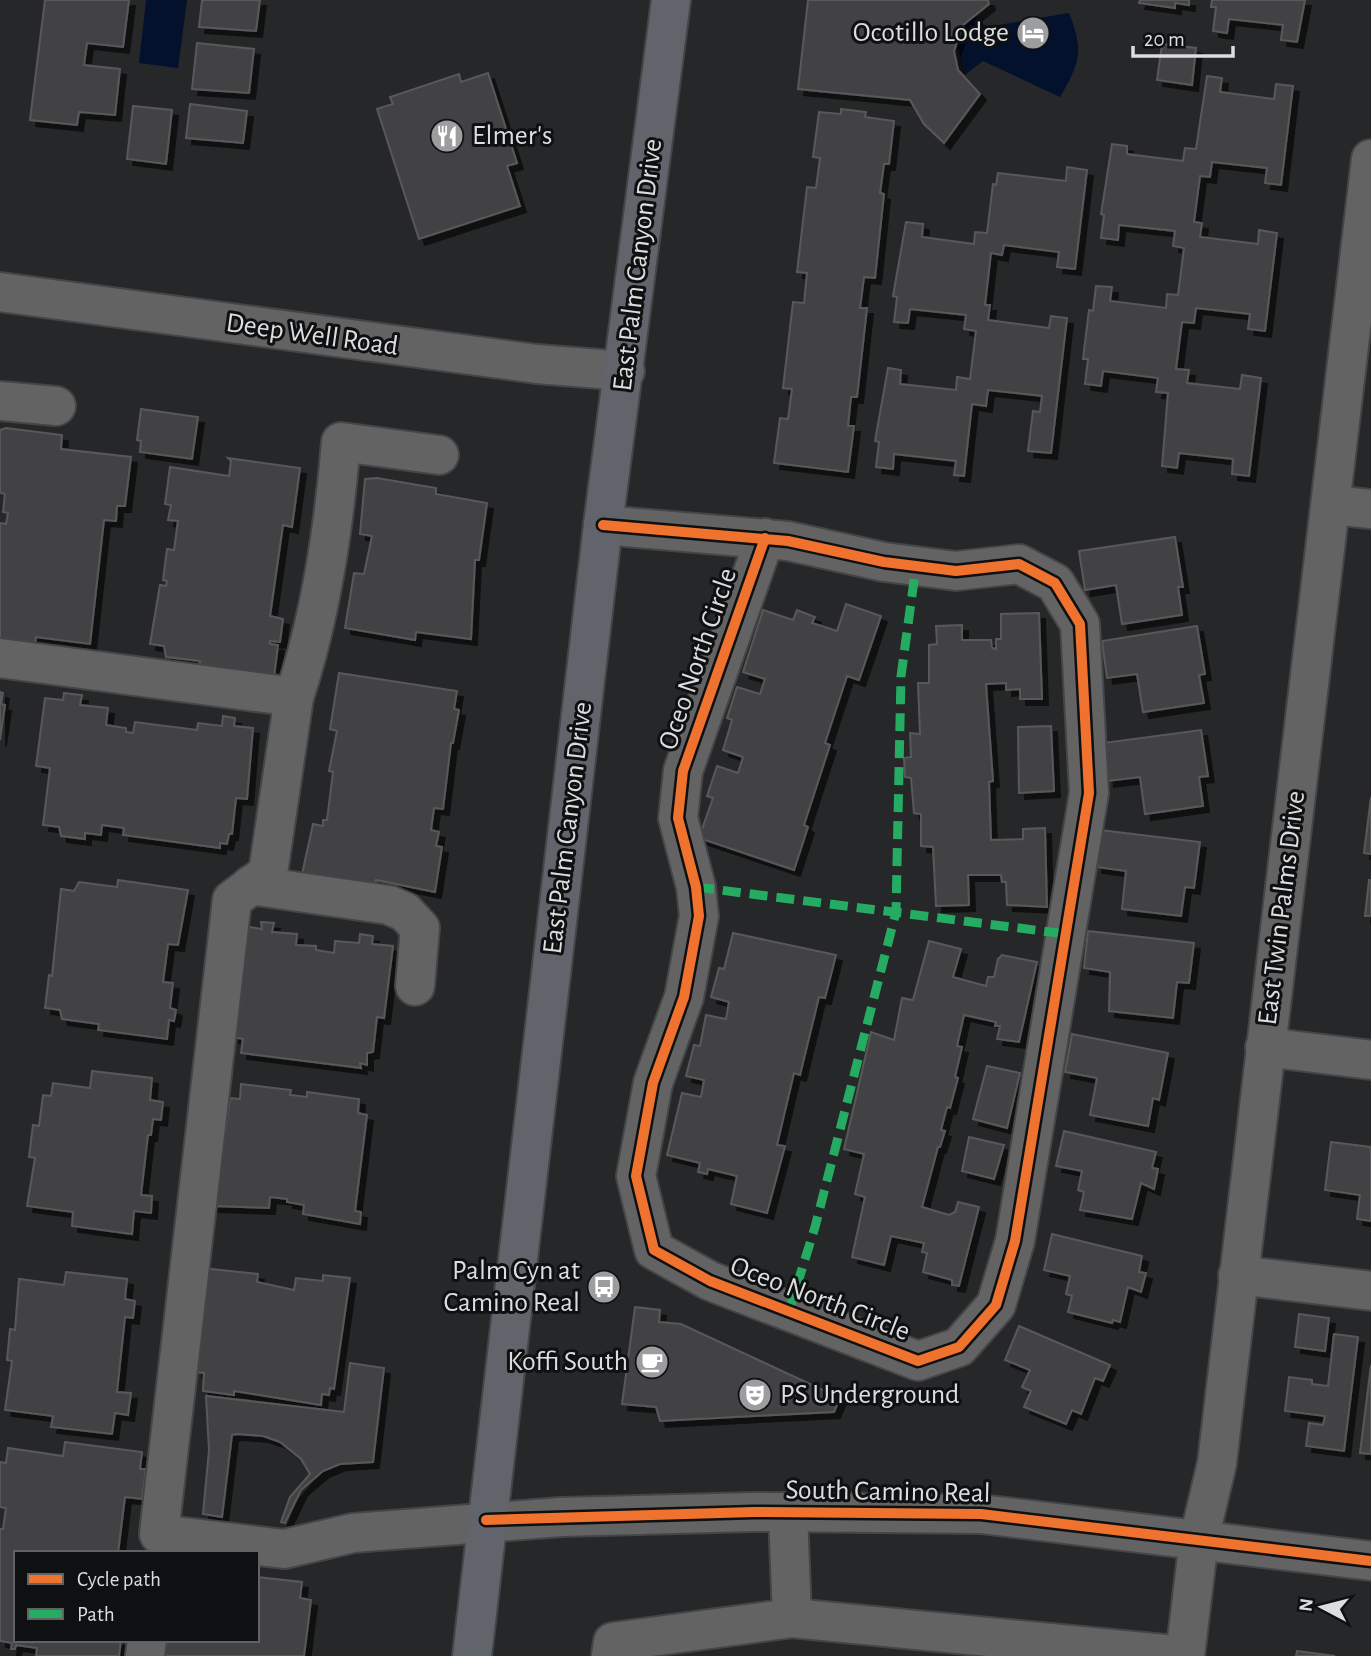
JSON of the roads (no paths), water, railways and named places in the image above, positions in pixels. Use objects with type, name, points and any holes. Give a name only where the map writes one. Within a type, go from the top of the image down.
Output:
[{"type":"main road","name":"East Palm Canyon Drive","points":[[472,1656],[603,525],[671,0]]},
{"type":"street","name":"East Twin Palms Drive","points":[[1185,1656],[1199,1539],[1217,1463],[1371,159]]},
{"type":"street","name":"Deep Well Road","points":[[0,292],[537,364],[625,371]]},
{"type":"street","points":[[0,401],[56,406]]},
{"type":"street","points":[[158,1543],[232,900],[268,873],[295,697],[307,659],[336,502],[341,442],[439,455]]},
{"type":"street","points":[[1332,505],[1371,509]]},
{"type":"street","name":"Oceo North Circle","points":[[603,525],[765,538],[884,562],[956,571],[1019,564],[1055,583],[1080,624],[1089,793],[1015,1241],[996,1305],[959,1347],[918,1361],[710,1281],[654,1250],[636,1175],[653,1083],[684,997],[699,916],[696,887],[678,818],[683,771],[765,538]]},
{"type":"street","points":[[0,658],[295,697]]},
{"type":"street","points":[[251,885],[389,905],[405,912],[420,928],[415,986]]},
{"type":"street","points":[[1265,1047],[1371,1060]]},
{"type":"street","points":[[1238,1275],[1371,1291]]},
{"type":"street","points":[[788,1513],[792,1618]]},
{"type":"street","name":"South Camino Real","points":[[158,1543],[284,1549],[353,1533],[486,1520],[788,1513],[981,1514],[1371,1561]]},
{"type":"street","points":[[611,1656],[613,1642],[792,1618],[1185,1656]]},
{"type":"water","points":[[146,0],[187,0],[178,68],[139,63]]},
{"type":"water","points":[[1069,13],[1077,37],[1078,56],[1076,66],[1060,97],[983,61],[965,75],[957,45],[972,14],[987,27]]},
{"type":"place","name":"Ocotillo Lodge","points":[[1033,33]]},
{"type":"place","name":"Elmer's","points":[[447,136]]},
{"type":"place","name":"Palm Cyn at Camino Real","points":[[604,1287]]},
{"type":"place","name":"Koffi South","points":[[652,1362]]},
{"type":"place","name":"PS Underground","points":[[755,1395]]}]
